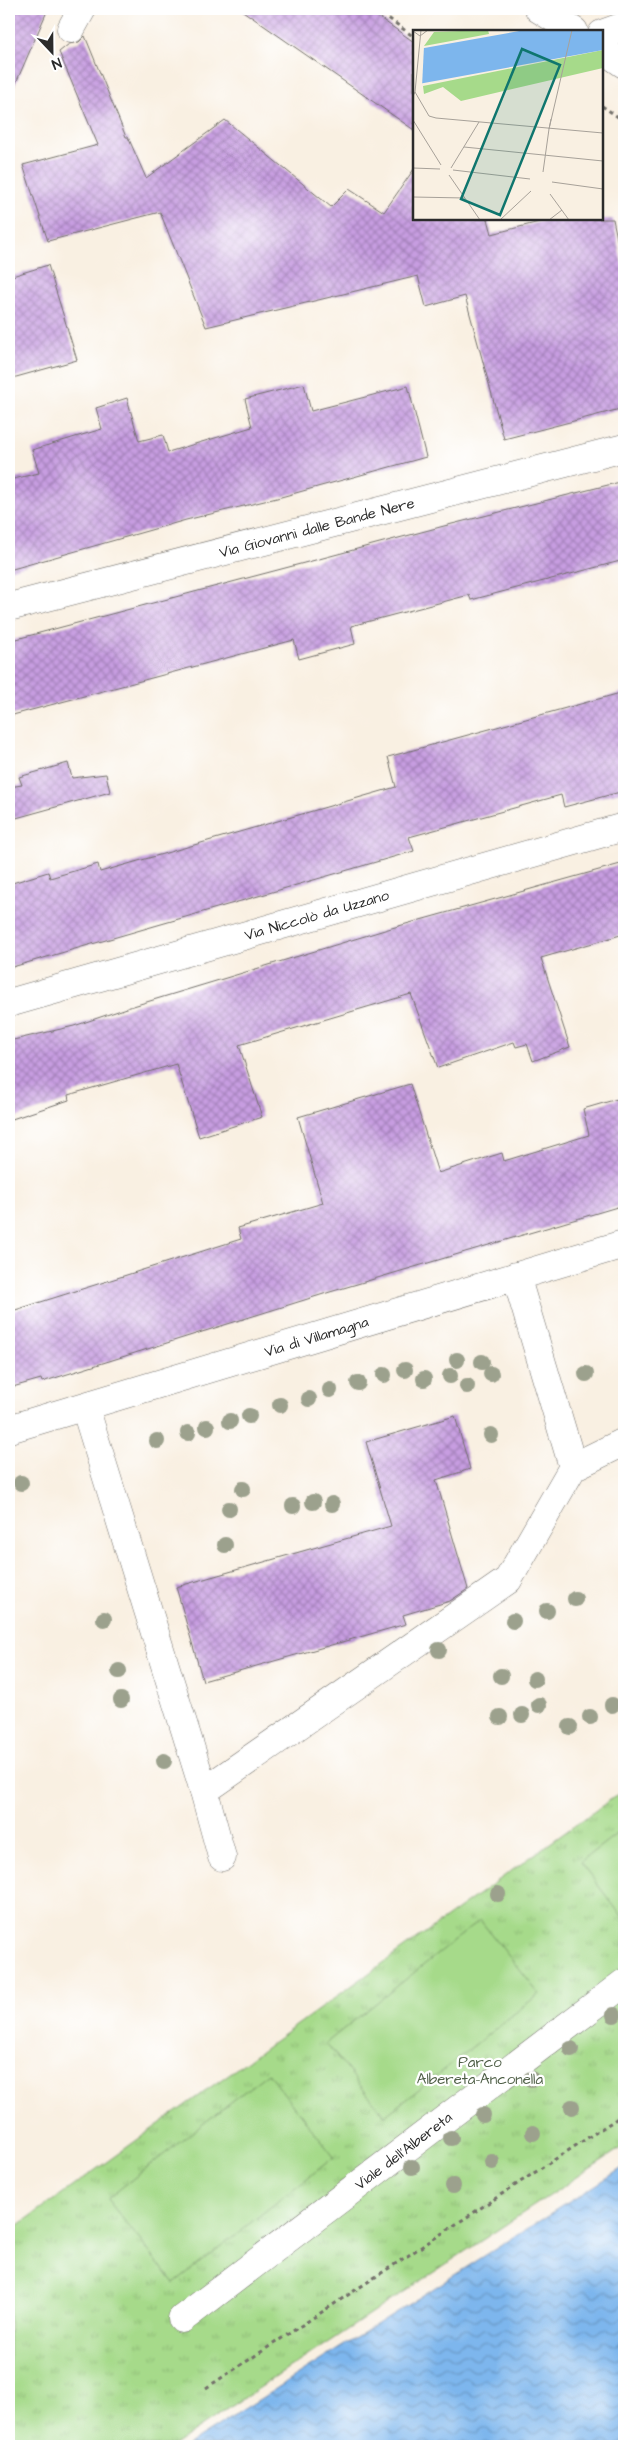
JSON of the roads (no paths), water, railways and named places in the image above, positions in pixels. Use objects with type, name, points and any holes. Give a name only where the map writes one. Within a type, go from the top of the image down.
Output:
[{"type":"street","points":[[539,9],[572,30]]},
{"type":"street","points":[[603,34],[624,26]]},
{"type":"street","points":[[603,50],[624,64]]},
{"type":"street","name":"Via Giovanni dalle Bande Nere","points":[[9,608],[624,448]]},
{"type":"street","name":"Via Niccolò da Uzzano","points":[[9,1003],[624,827]]},
{"type":"street","name":"Via di Villamagna","points":[[9,1429],[624,1244]]},
{"type":"street","points":[[516,1276],[573,1466]]},
{"type":"street","points":[[85,1407],[204,1791],[222,1857]]},
{"type":"street","points":[[204,1791],[508,1580],[573,1466],[624,1442]]},
{"type":"street","name":"Viale dell'Albereta","points":[[182,2319],[624,1983]]},
{"type":"water","points":[[624,2167],[624,2446],[186,2446]]},
{"type":"park label","name":"Parco Albereta-Anconella","points":[[480,2070]]}]
